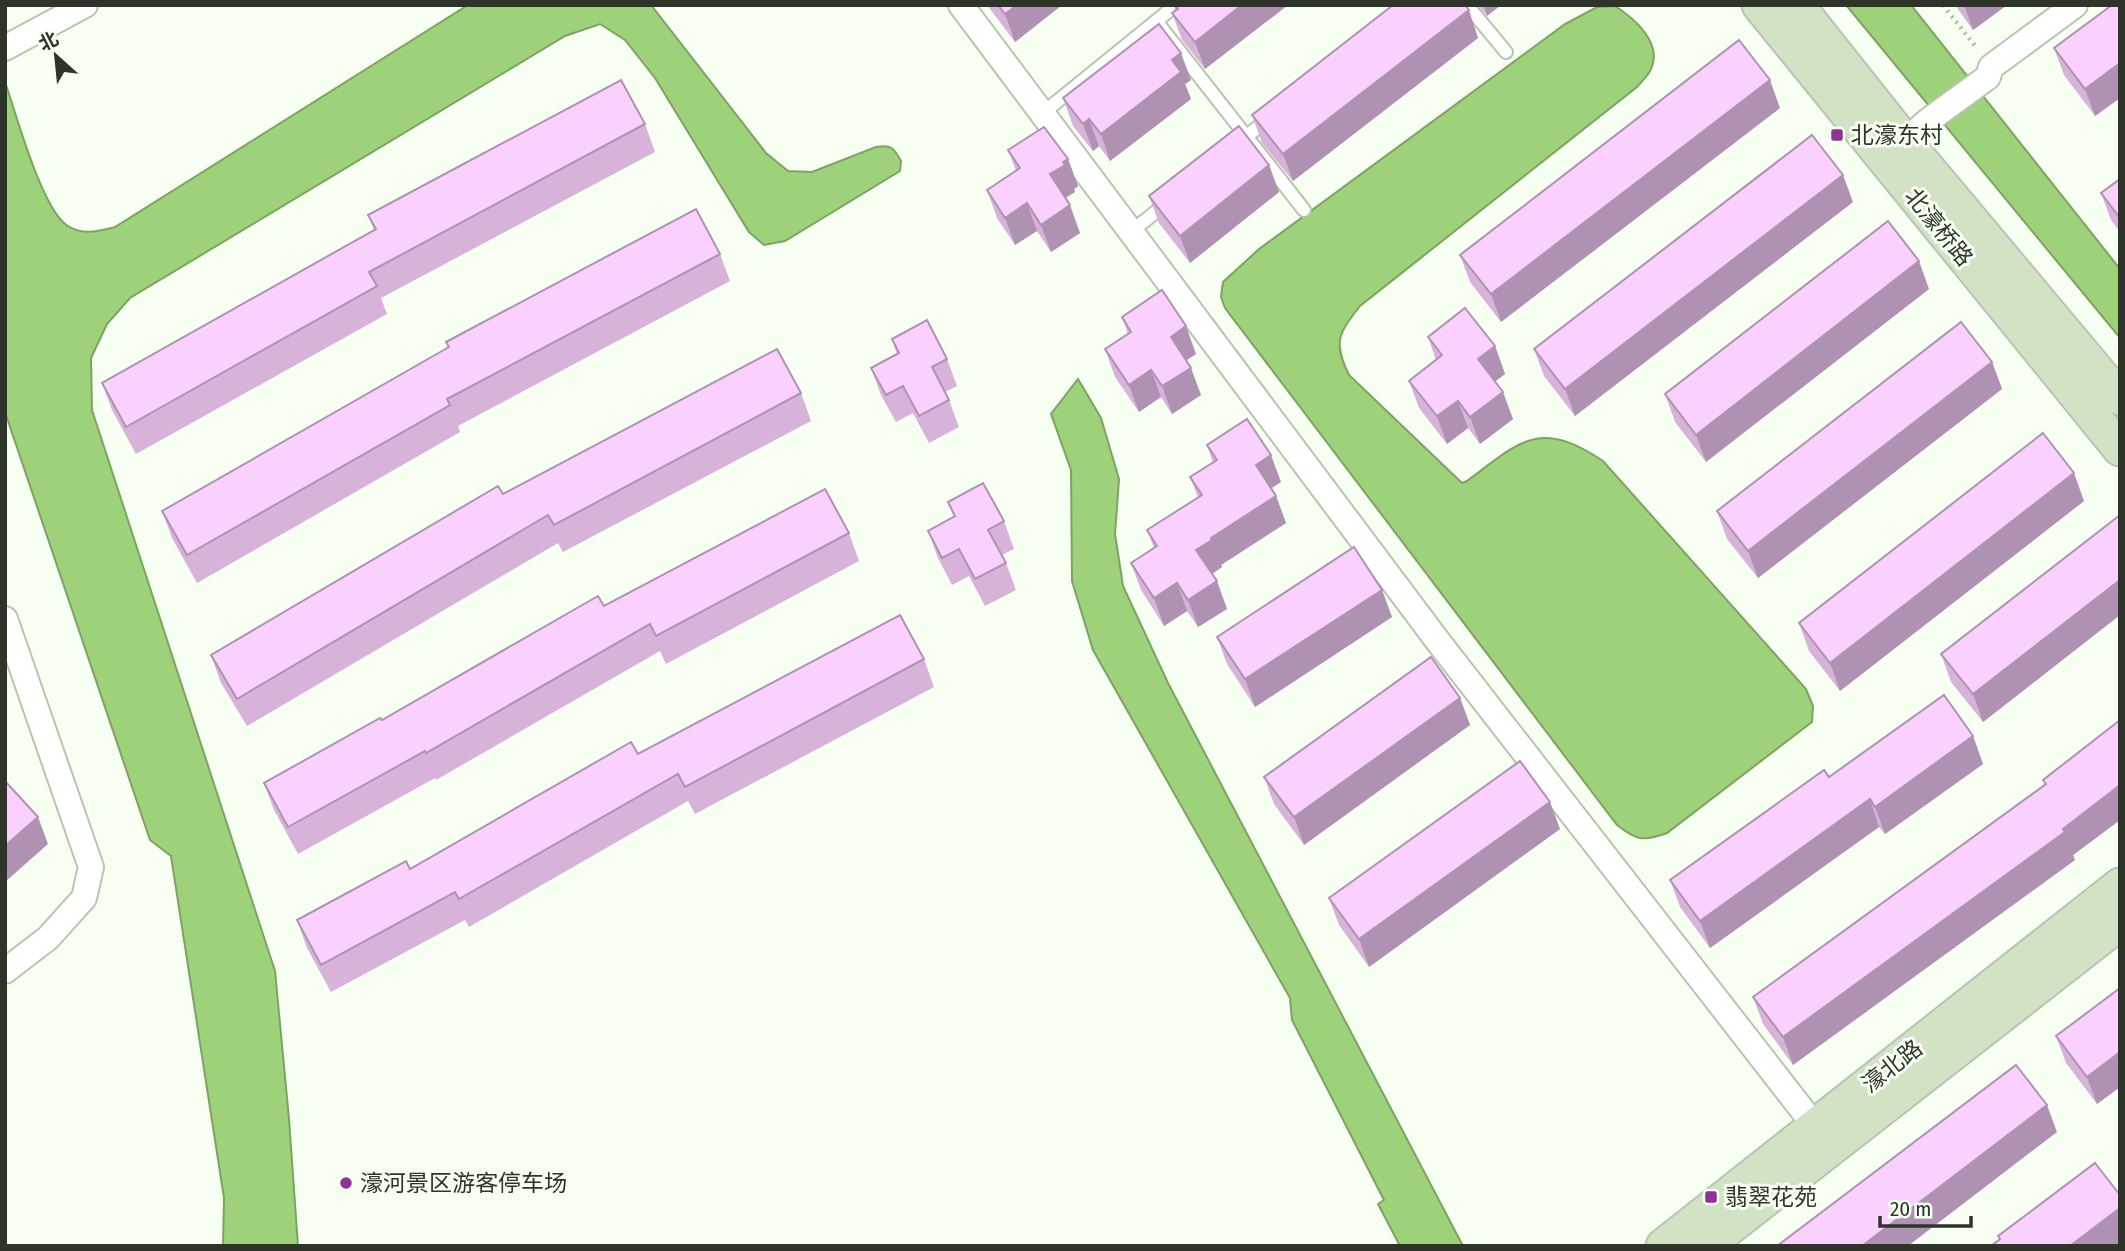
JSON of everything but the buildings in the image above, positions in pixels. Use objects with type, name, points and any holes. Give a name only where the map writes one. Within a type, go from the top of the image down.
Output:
[{"type":"street","points":[[9,46],[85,5]]},
{"type":"street","name":"北濠桥路","points":[[1759,5],[2120,449]]},
{"type":"street","name":"北濠桥路","points":[[1797,5],[1917,130],[2120,398]]},
{"type":"street","points":[[1917,130],[2075,5]]},
{"type":"street","points":[[965,7],[1437,640],[1823,1137]]},
{"type":"street","points":[[5,619],[91,867],[84,898],[48,938],[5,971]]},
{"type":"street","name":"濠北路","points":[[1706,1246],[1823,1137],[2120,885]]},
{"type":"street","name":"濠北路","points":[[1663,1246],[1823,1137],[2120,923]]},
{"type":"lane","points":[[1043,113],[1176,5]]},
{"type":"lane","points":[[1467,5],[1506,52]]},
{"type":"lane","points":[[1156,21],[1304,210]]},
{"type":"lane","points":[[1226,153],[1279,110]]},
{"type":"lane","points":[[1132,231],[1174,197]]},
{"type":"path","points":[[1944,5],[1990,72]]},
{"type":"shaded area","points":[[468,5],[651,5],[766,153],[788,171],[812,172],[885,146],[892,148],[899,157],[900,171],[785,241],[764,245],[749,232],[655,78],[625,40],[600,24],[565,36],[130,298],[107,324],[91,358],[92,410],[275,971],[298,1246],[223,1246],[224,1198],[171,856],[150,840],[5,412],[5,82],[31,160],[58,217],[74,229],[97,231],[115,227]]},
{"type":"shaded area","points":[[1846,5],[1911,5],[2120,269],[2120,338]]},
{"type":"shaded area","points":[[1615,6],[1638,24],[1650,41],[1654,59],[1647,76],[1637,87],[1360,306],[1343,331],[1340,346],[1349,375],[1462,483],[1502,455],[1531,440],[1562,440],[1603,461],[1806,689],[1813,706],[1812,722],[1667,833],[1652,838],[1629,834],[1617,825],[1225,308],[1221,297],[1223,282],[1259,249],[1565,24],[1597,7]]},
{"type":"shaded area","points":[[1078,379],[1101,418],[1119,479],[1115,534],[1123,586],[1168,683],[1463,1246],[1400,1246],[1378,1204],[1384,1200],[1292,1020],[1290,998],[1093,650],[1072,581],[1071,470],[1051,414]]},
{"type":"place","name":"北濠东村","points":[[1837,135]]},
{"type":"place","name":"濠河景区游客停车场","points":[[346,1183]]},
{"type":"place","name":"翡翠花苑","points":[[1711,1197]]}]
